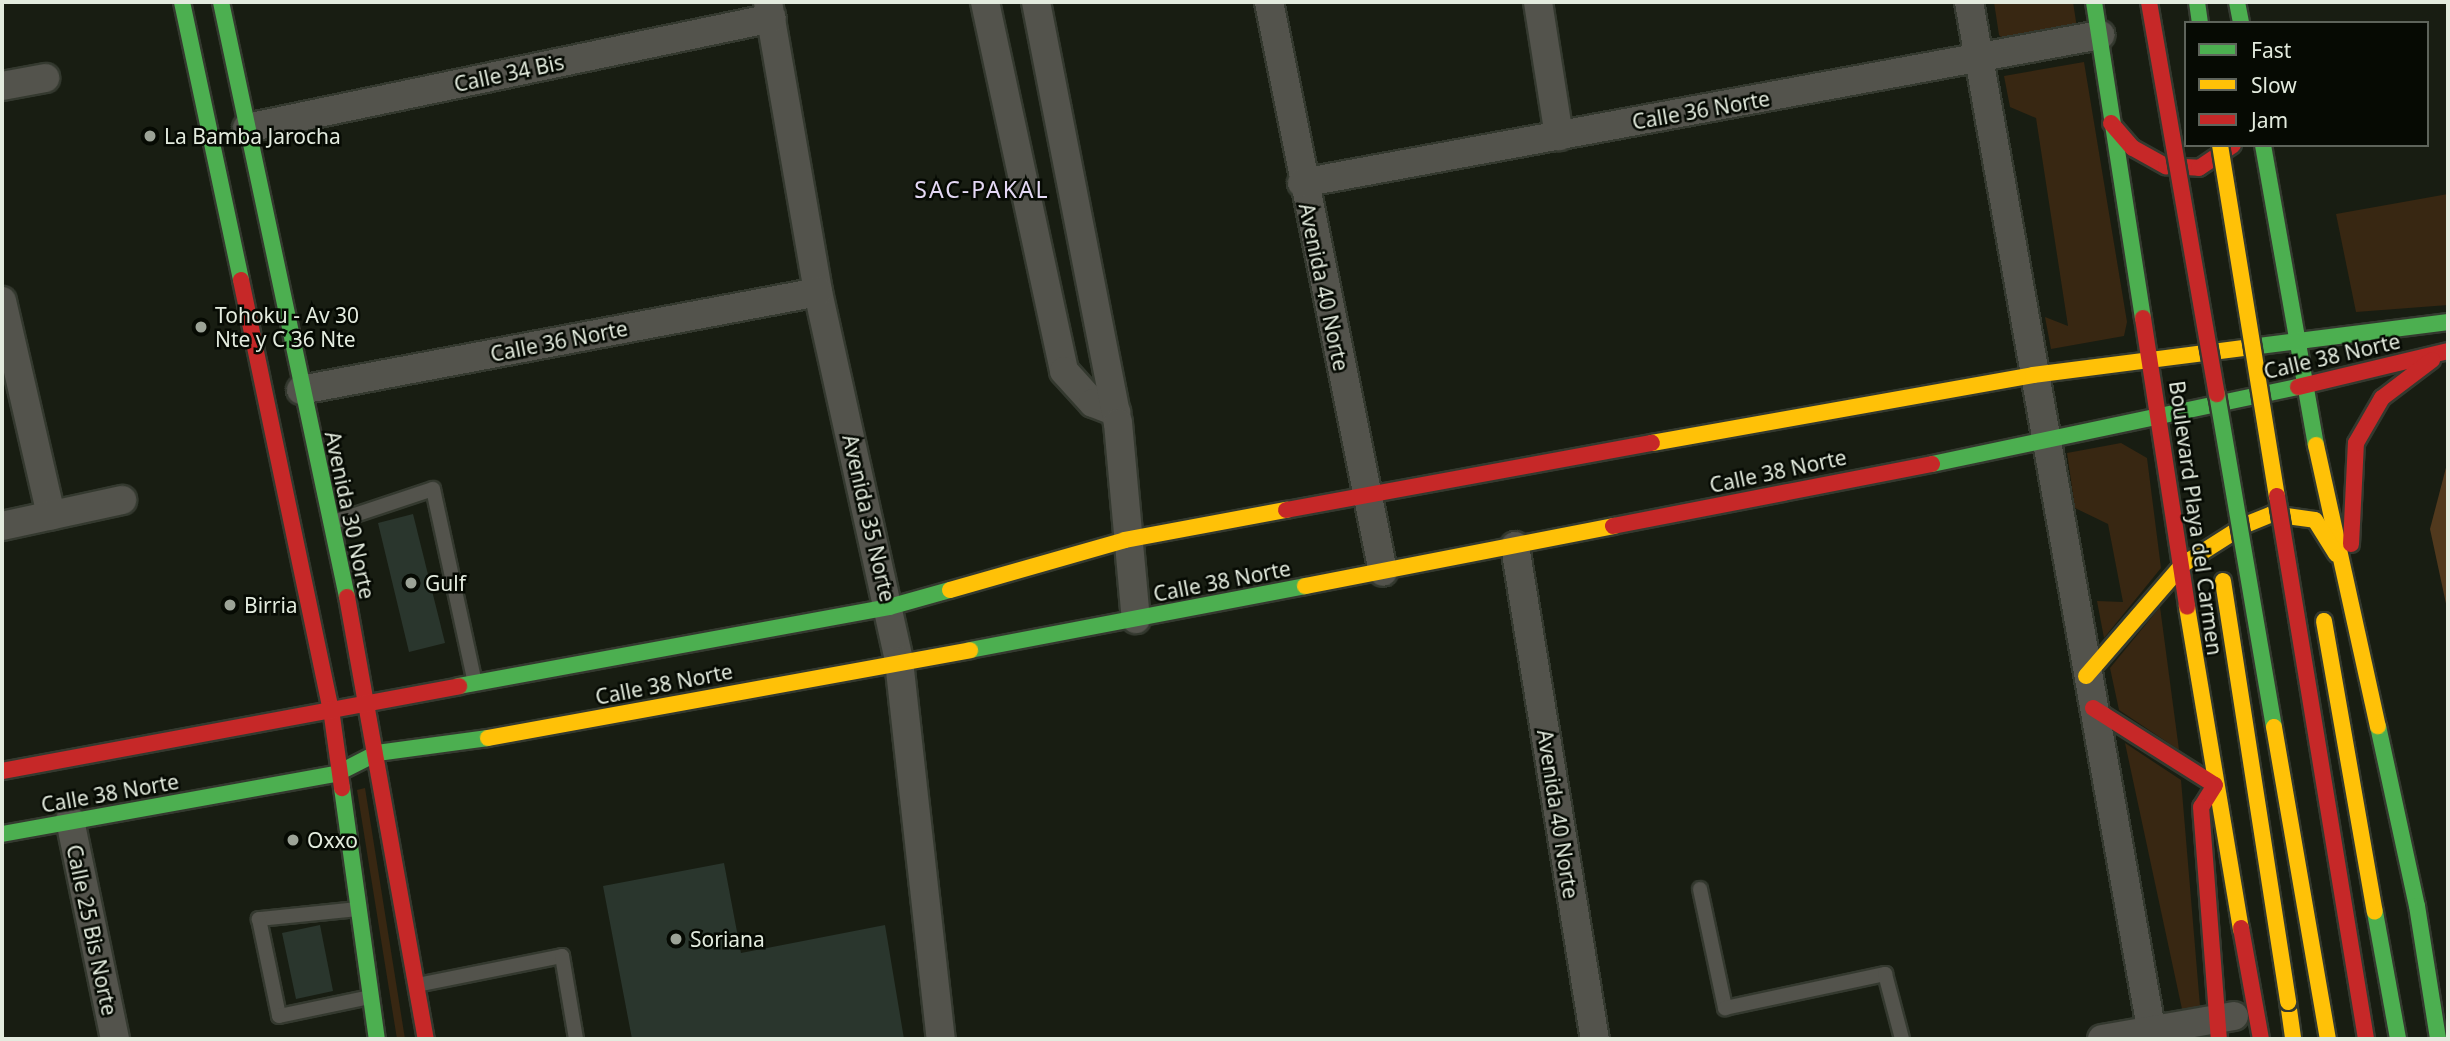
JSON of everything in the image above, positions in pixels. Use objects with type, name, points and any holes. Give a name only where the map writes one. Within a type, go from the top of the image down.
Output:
[{"type":"main road","points":[[182,2],[331,709],[336,774],[377,1039]]},
{"type":"main road","name":"Avenida 30 Norte","points":[[221,2],[301,390],[369,700],[426,1039]]},
{"type":"main road","name":"Boulevard Playa del Carmen","points":[[2094,2],[2111,123],[2161,419],[2215,785],[2261,1039]]},
{"type":"main road","points":[[2149,2],[2222,440],[2328,1039]]},
{"type":"main road","points":[[2197,2],[2200,21]]},
{"type":"main road","points":[[2237,2],[2241,21]]},
{"type":"main road","points":[[2111,123],[2133,148],[2166,166],[2199,168],[2230,147]]},
{"type":"main road","points":[[2220,147],[2366,1039]]},
{"type":"main road","points":[[2263,147],[2295,345],[2417,906],[2438,1039]]},
{"type":"main road","name":"Calle 38 Norte","points":[[2,771],[369,700],[475,684],[889,607],[1125,540],[1366,495],[2033,375],[2151,358],[2295,345],[2448,322]]},
{"type":"main road","points":[[2345,570],[2353,533],[2356,443],[2382,398],[2446,351]]},
{"type":"main road","name":"Calle 38 Norte","points":[[2,834],[336,774],[377,753],[529,732],[1136,619],[2044,439],[2161,419],[2446,351]]},
{"type":"main road","points":[[2266,424],[2311,551]]},
{"type":"main road","points":[[2216,498],[2222,440]]},
{"type":"main road","points":[[2086,676],[2182,565],[2220,538],[2272,514],[2315,520],[2345,570]]},
{"type":"main road","points":[[2217,522],[2231,647],[2293,1039]]},
{"type":"main road","points":[[2321,605],[2398,1039]]},
{"type":"main road","points":[[2093,708],[2215,785],[2201,807],[2218,1029]]},
{"type":"main road","points":[[2417,906],[2438,930]]},
{"type":"street","points":[[985,2],[1064,371],[1093,403],[1116,412]]},
{"type":"street","points":[[1036,2],[1116,412],[1125,540],[1136,619]]},
{"type":"street","name":"Avenida 40 Norte","points":[[1269,2],[1302,183],[1382,572]]},
{"type":"street","points":[[1538,2],[1559,136]]},
{"type":"street","points":[[1969,2],[1976,59],[2086,676],[2154,1035]]},
{"type":"street","name":"Calle 34 Bis","points":[[247,128],[770,10]]},
{"type":"street","name":"Avenida 35 Norte","points":[[770,10],[818,292],[900,661],[941,1039]]},
{"type":"street","name":"Calle 36 Norte","points":[[1302,183],[2100,35]]},
{"type":"street","points":[[2,86],[45,78]]},
{"type":"street","name":"Calle 36 Norte","points":[[301,390],[818,292]]},
{"type":"street","points":[[2,301],[51,515]]},
{"type":"street","points":[[2,526],[122,500]]},
{"type":"street","name":"Avenida 40 Norte","points":[[1515,546],[1595,1039]]},
{"type":"street","name":"Calle 25 Bis Norte","points":[[70,820],[114,1039]]},
{"type":"street","points":[[2102,1039],[2218,1029],[2257,1012]]},
{"type":"lane","points":[[330,524],[433,489],[475,684]]},
{"type":"lane","points":[[1700,889],[1725,1008],[1885,974],[1902,1039]]},
{"type":"lane","points":[[358,909],[259,919],[279,1016],[371,997]]},
{"type":"lane","points":[[417,985],[562,956],[576,1039]]},
{"type":"shaded area","points":[[1994,2],[2073,2],[2077,28],[2006,42],[1999,35]]},
{"type":"shaded area","points":[[2084,62],[2127,322],[2124,336],[2051,349],[2045,317],[2068,326],[2036,118],[2010,107],[2004,76]]},
{"type":"shaded area","points":[[2448,194],[2448,305],[2356,312],[2336,214]]},
{"type":"shaded area","points":[[2121,443],[2147,458],[2161,568],[2104,638],[2097,601],[2123,602],[2108,524],[2075,508],[2067,453]]},
{"type":"shaded area","points":[[2448,460],[2448,613],[2430,529]]},
{"type":"shaded area","points":[[2160,607],[2179,750],[2119,710],[2110,668]]},
{"type":"shaded area","points":[[2125,743],[2181,780],[2200,1006],[2182,1009]]},
{"type":"shaded area","points":[[365,788],[405,1039],[397,1039],[357,790]]},
{"type":"building","name":"Gulf","points":[[413,514],[445,643],[409,652],[378,523]]},
{"type":"building","name":"Soriana","points":[[724,863],[741,953],[885,925],[904,1039],[632,1039],[603,886]]},
{"type":"building","points":[[320,925],[333,991],[296,999],[282,933]]},
{"type":"traffic: fast","points":[[182,2],[241,280]]},
{"type":"traffic: fast","points":[[221,2],[347,597]]},
{"type":"traffic: fast","points":[[2094,2],[2143,318]]},
{"type":"traffic: fast","points":[[2197,2],[2200,21]]},
{"type":"traffic: fast","points":[[2237,2],[2241,21]]},
{"type":"traffic: fast","points":[[2263,147],[2316,445]]},
{"type":"traffic: fast","points":[[2251,347],[2448,322]]},
{"type":"traffic: fast","points":[[1932,464],[2298,387]]},
{"type":"traffic: fast","points":[[2217,394],[2274,727]]},
{"type":"traffic: fast","points":[[970,650],[1305,586]]},
{"type":"traffic: fast","points":[[459,686],[889,607],[950,590]]},
{"type":"traffic: fast","points":[[2378,726],[2417,906],[2438,1039]]},
{"type":"traffic: fast","points":[[2,834],[336,774],[377,753],[488,738]]},
{"type":"traffic: fast","points":[[342,788],[377,1039]]},
{"type":"traffic: fast","points":[[2375,912],[2398,1039]]},
{"type":"traffic: slow","points":[[2220,147],[2277,496]]},
{"type":"traffic: slow","points":[[1652,443],[2033,375],[2251,347]]},
{"type":"traffic: slow","points":[[2316,445],[2378,726]]},
{"type":"traffic: slow","points":[[950,590],[1125,540],[1286,510]]},
{"type":"traffic: slow","points":[[2086,676],[2182,565],[2245,525],[2272,514],[2315,520],[2336,554]]},
{"type":"traffic: slow","points":[[1305,586],[1613,526]]},
{"type":"traffic: slow","points":[[2223,581],[2288,1002]]},
{"type":"traffic: slow","points":[[2187,607],[2241,928]]},
{"type":"traffic: slow","points":[[2324,621],[2375,912]]},
{"type":"traffic: slow","points":[[488,738],[970,650]]},
{"type":"traffic: slow","points":[[2274,727],[2328,1039]]},
{"type":"traffic: slow","points":[[2288,1002],[2293,1039]]},
{"type":"traffic: jam","points":[[2149,2],[2217,394]]},
{"type":"traffic: jam","points":[[2111,123],[2133,148],[2166,166],[2199,168],[2230,147]]},
{"type":"traffic: jam","points":[[241,280],[331,709],[342,788]]},
{"type":"traffic: jam","points":[[2143,318],[2187,607]]},
{"type":"traffic: jam","points":[[2298,387],[2448,351]]},
{"type":"traffic: jam","points":[[2351,544],[2356,443],[2382,398],[2432,360]]},
{"type":"traffic: jam","points":[[1286,510],[1652,443]]},
{"type":"traffic: jam","points":[[1613,526],[1932,464]]},
{"type":"traffic: jam","points":[[2277,496],[2366,1039]]},
{"type":"traffic: jam","points":[[347,597],[426,1039]]},
{"type":"traffic: jam","points":[[2,771],[459,686]]},
{"type":"traffic: jam","points":[[2093,708],[2215,785],[2201,807],[2219,1039]]},
{"type":"traffic: jam","points":[[2241,928],[2261,1039]]},
{"type":"place","name":"La Bamba Jarocha","points":[[150,136]]},
{"type":"place","name":"Tohoku - Av 30 Nte y C 36 Nte","points":[[201,327]]},
{"type":"place","name":"Gulf","points":[[411,583]]},
{"type":"place","name":"Birria","points":[[230,605]]},
{"type":"place","name":"Oxxo","points":[[293,840]]},
{"type":"place","name":"Soriana","points":[[676,939]]},
{"type":"district","name":"SAC-PAKAL","points":[[982,189]]}]
